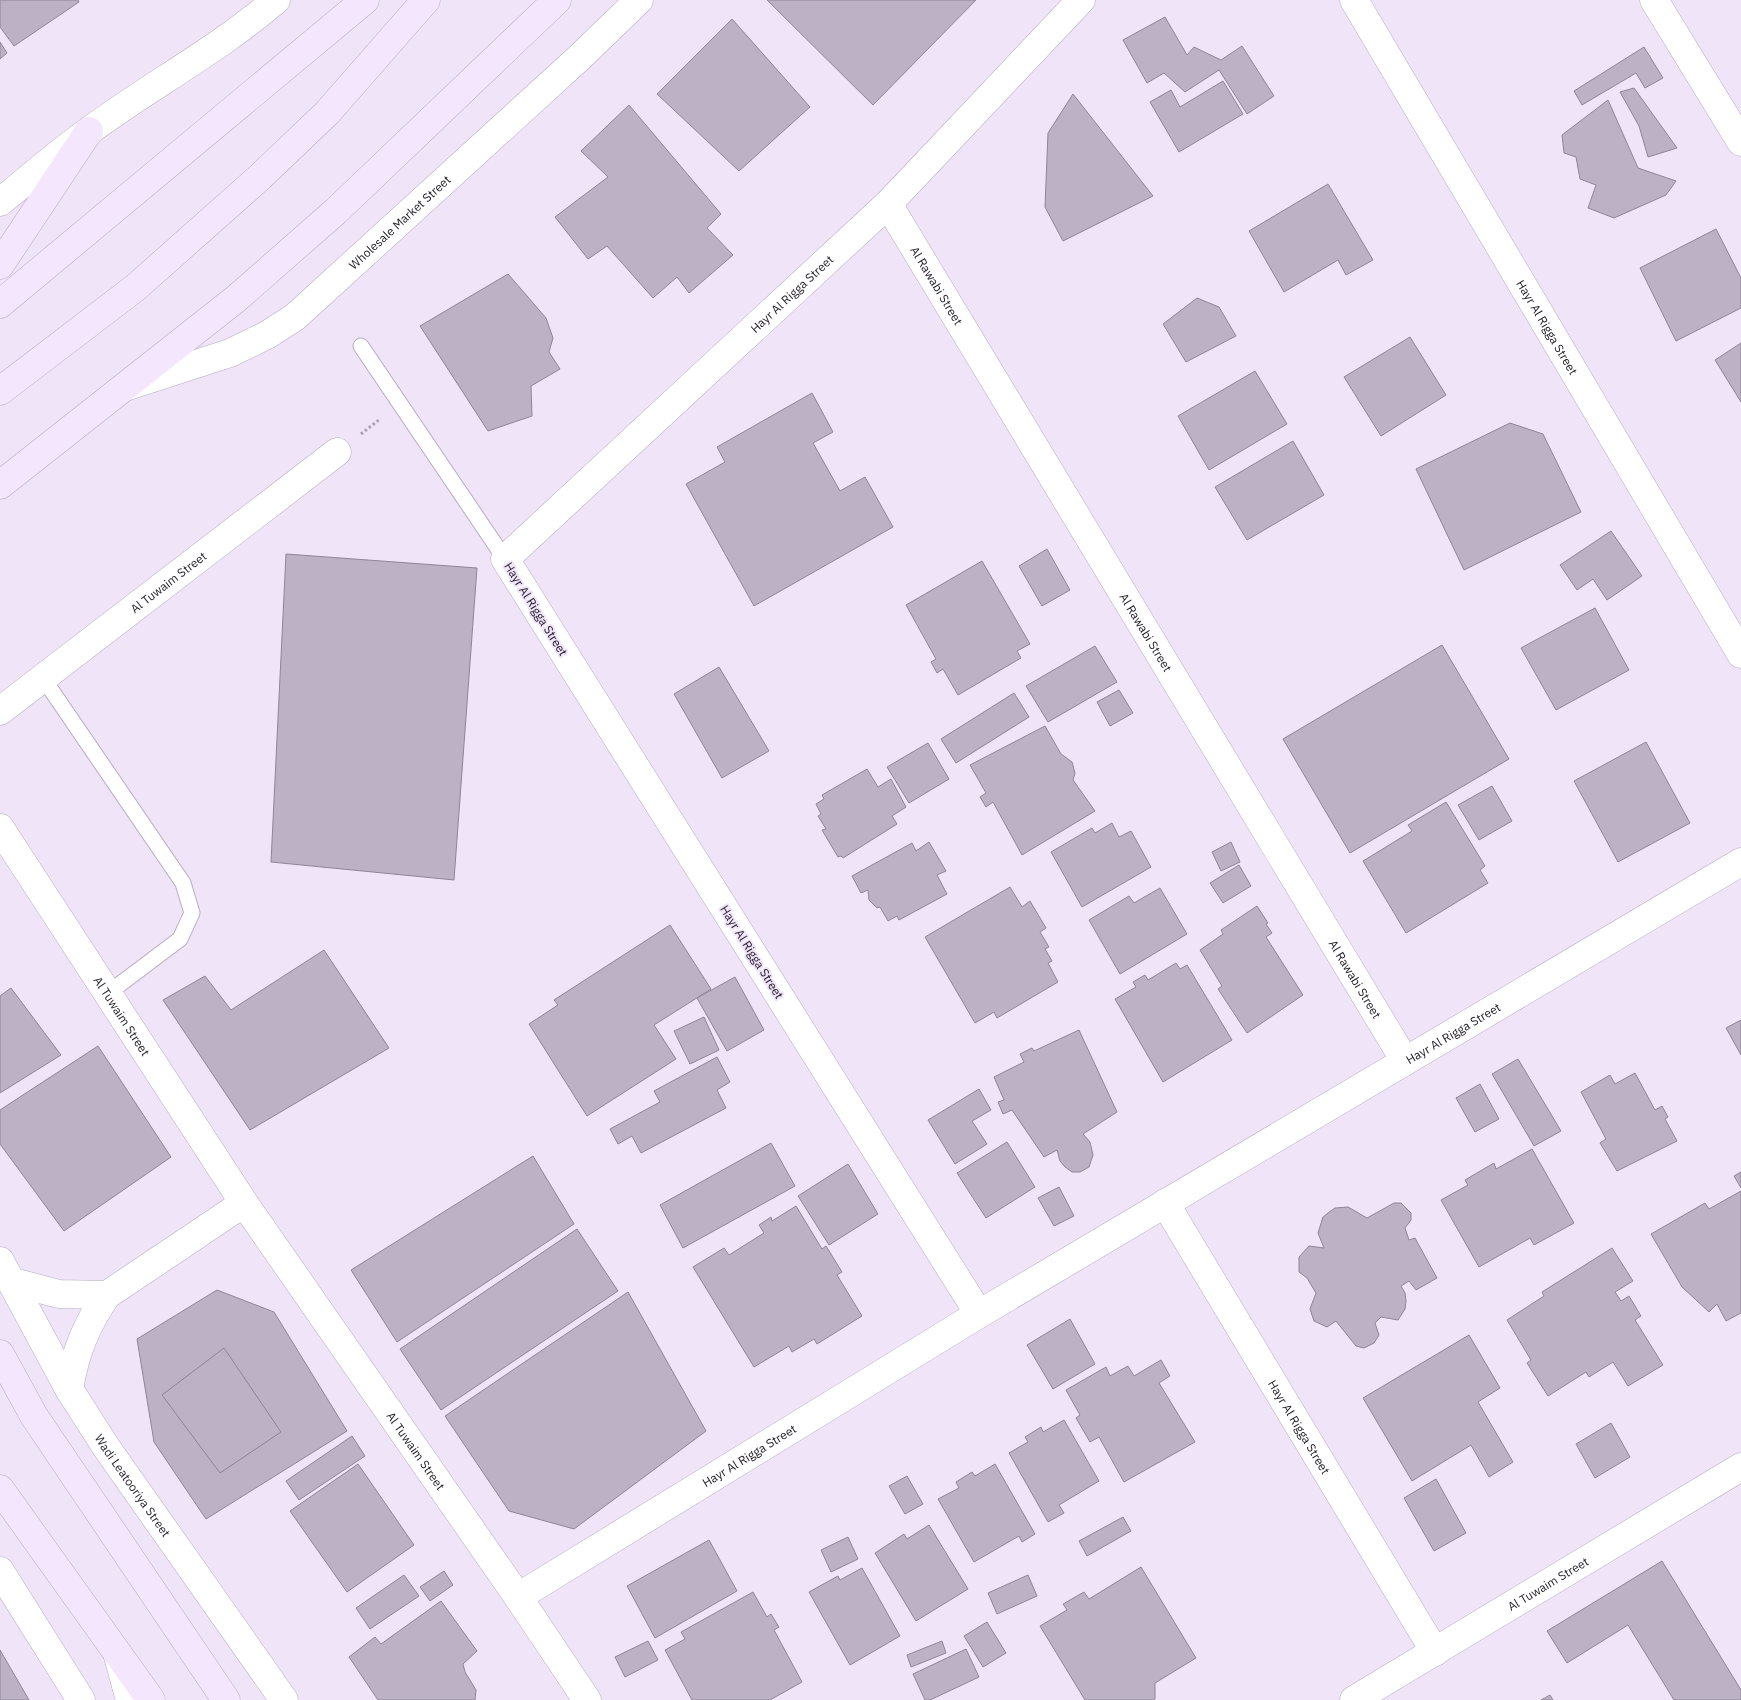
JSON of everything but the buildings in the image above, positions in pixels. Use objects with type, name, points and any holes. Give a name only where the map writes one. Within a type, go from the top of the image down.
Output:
[{"type":"main road","points":[[0,304],[365,0]]},
{"type":"main road","points":[[0,392],[135,288],[260,177],[327,113],[426,0]]},
{"type":"main road","name":"Wholesale Market Street","points":[[0,486],[237,298],[336,211],[557,0]]},
{"type":"main road","points":[[0,265],[89,130]]},
{"type":"main road","points":[[0,1354],[34,1416],[226,1700]]},
{"type":"main road","points":[[0,1377],[34,1416]]},
{"type":"main road","points":[[0,1489],[151,1700]]},
{"type":"street","points":[[0,202],[89,130],[177,73],[257,16],[276,0]]},
{"type":"street","name":"Wholesale Market Street","points":[[124,388],[230,353],[266,335],[295,317],[566,71],[639,0]]},
{"type":"street","name":"Hayr Al Rigga Street","points":[[979,1314],[504,559],[888,204],[1081,0]]},
{"type":"street","name":"Hayr Al Rigga Street","points":[[1354,0],[1741,654]]},
{"type":"street","points":[[1654,0],[1733,111],[1741,142]]},
{"type":"street","name":"Al Rawabi Street","points":[[888,204],[1405,1062]]},
{"type":"street","name":"Al Tuwaim Street","points":[[0,710],[337,452]]},
{"type":"street","name":"Al Tuwaim Street","points":[[0,828],[244,1203],[518,1596],[587,1700]]},
{"type":"street","name":"Hayr Al Rigga Street","points":[[518,1596],[979,1314],[1741,862]]},
{"type":"street","points":[[69,1389],[73,1364],[81,1339],[92,1316],[107,1295],[244,1203]]},
{"type":"street","name":"Hayr Al Rigga Street","points":[[1165,1203],[1435,1652]]},
{"type":"street","points":[[6,1272],[59,1294],[107,1295]]},
{"type":"street","name":"Wadi Leatooriya Street","points":[[6,1272],[69,1389],[106,1447],[284,1700]]},
{"type":"street","name":"Al Tuwaim Street","points":[[1354,1700],[1741,1467]]},
{"type":"street","points":[[0,1571],[81,1700]]},
{"type":"street","points":[[117,1650],[130,1700]]},
{"type":"lane","points":[[361,346],[504,559]]},
{"type":"lane","points":[[43,678],[183,883],[192,913],[180,939],[107,994]]},
{"type":"path","points":[[337,452],[400,403]]}]
